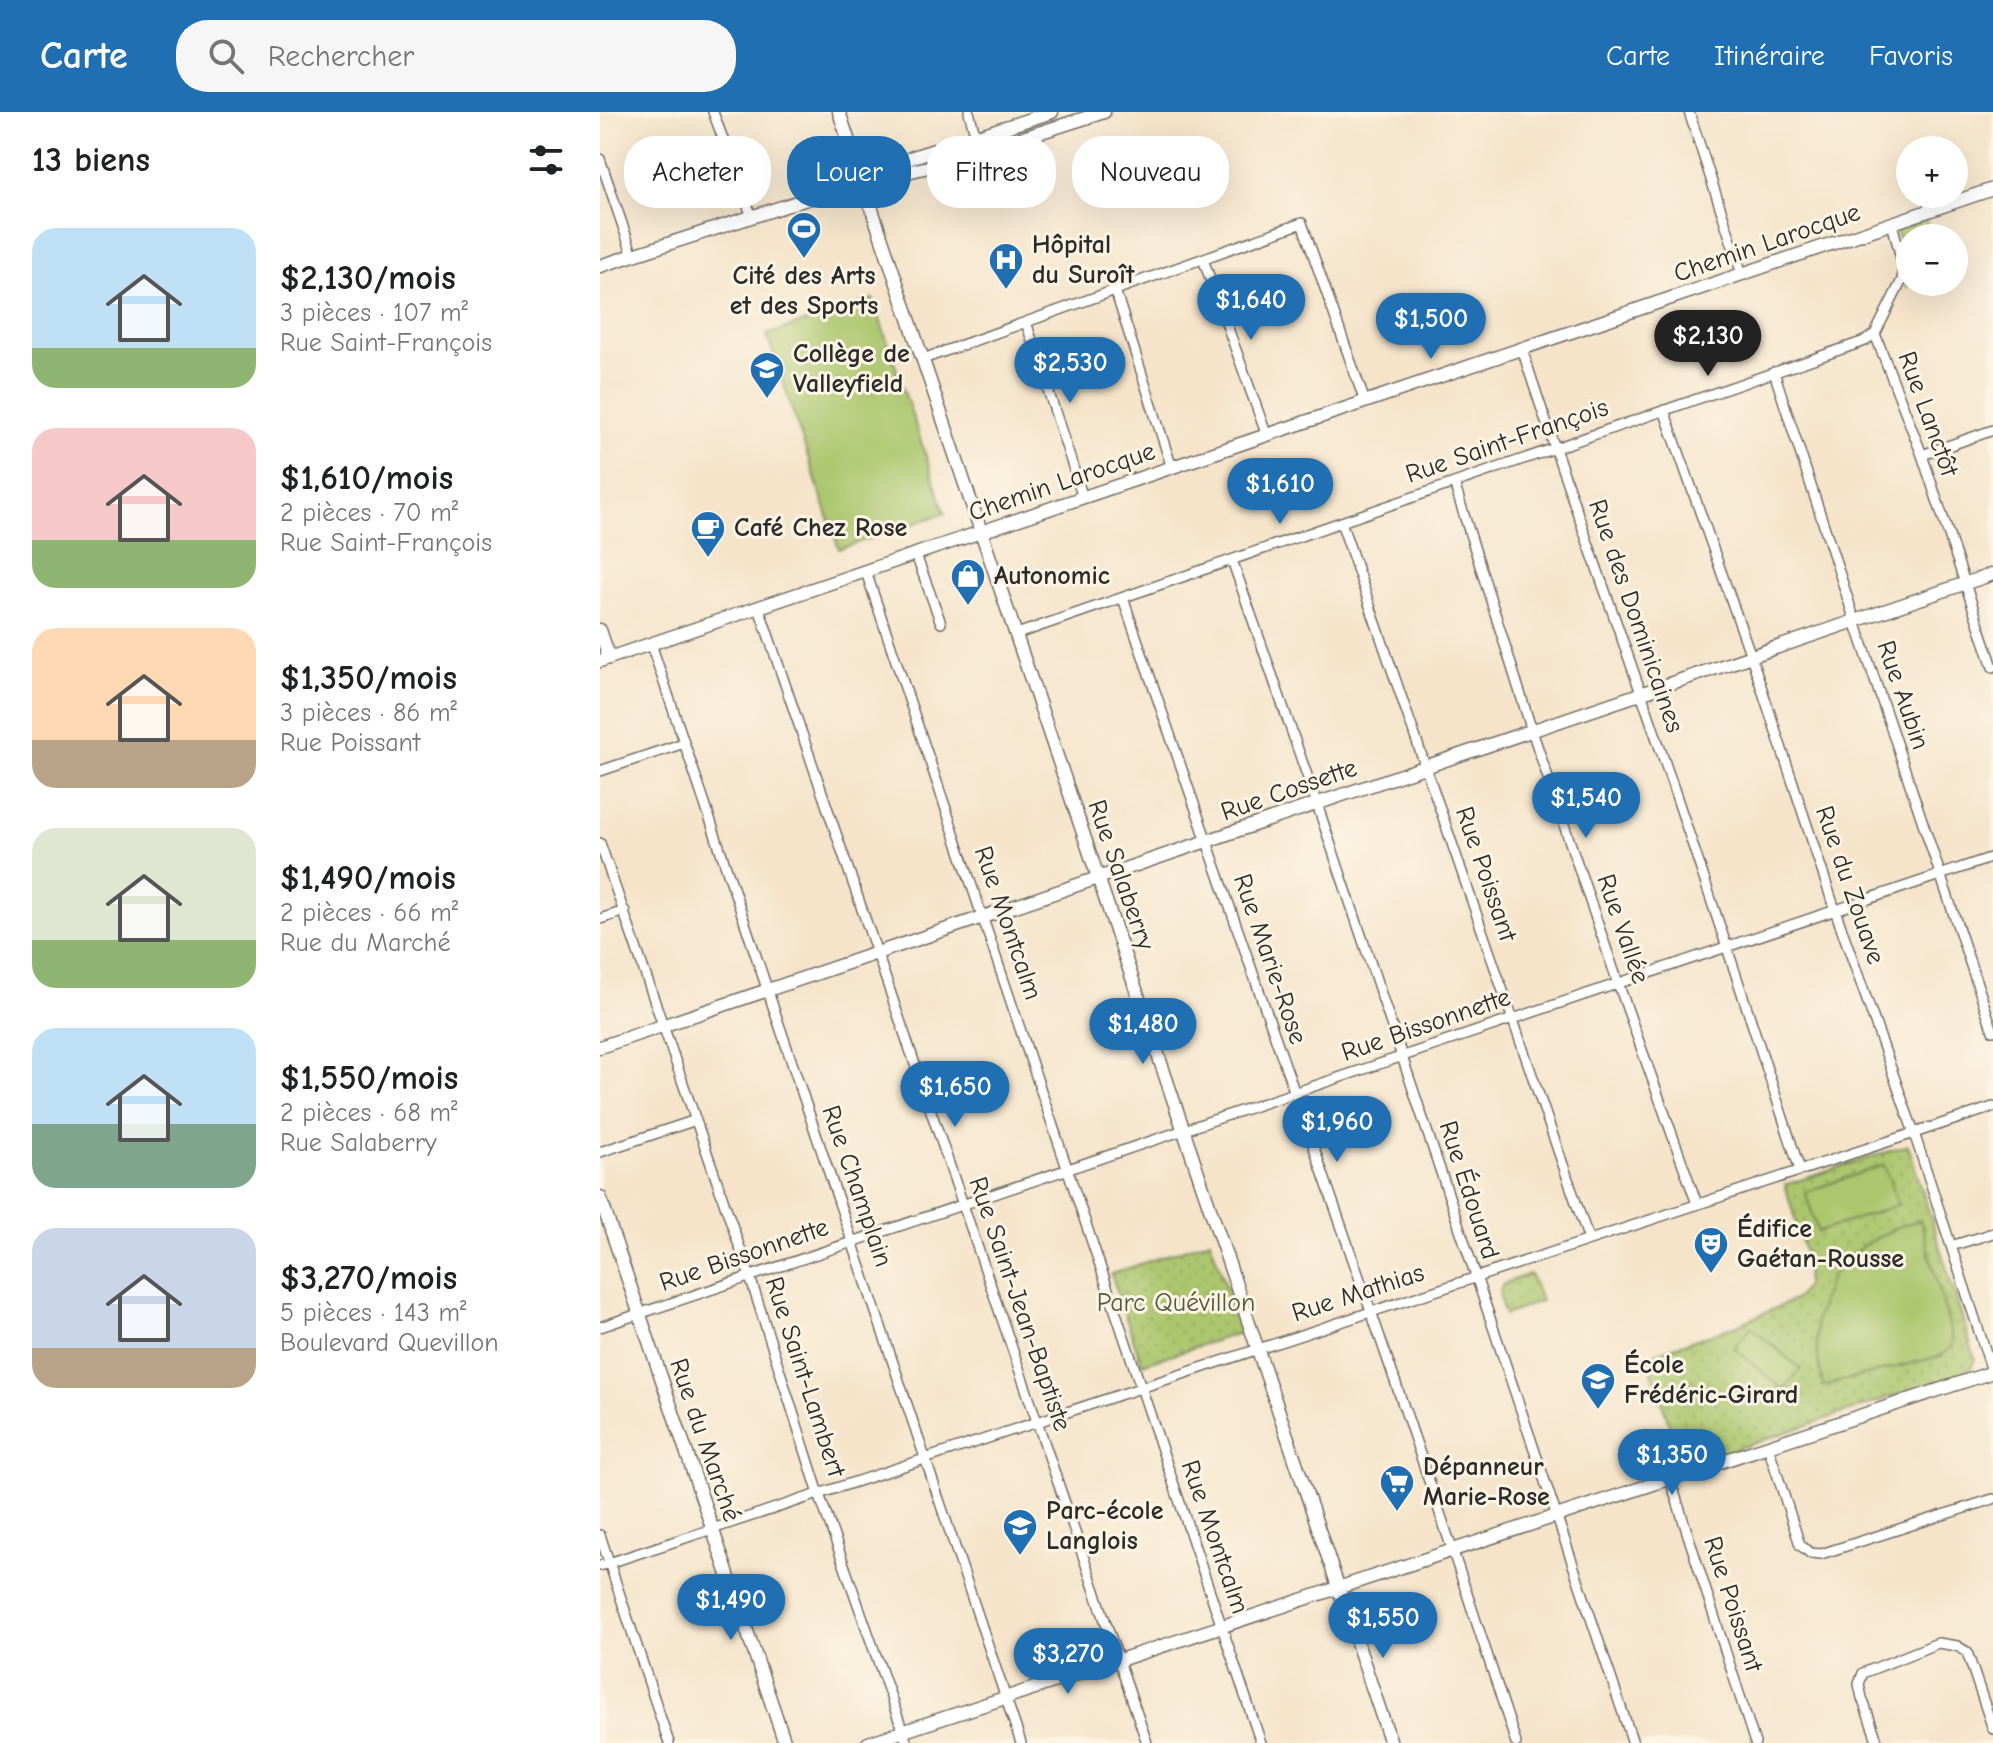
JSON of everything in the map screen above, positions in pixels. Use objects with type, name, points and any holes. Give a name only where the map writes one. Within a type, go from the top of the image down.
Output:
[{"type":"street","points":[[713,112],[752,217]]},
{"type":"street","name":"Rue Salaberry","points":[[839,112],[847,136]]},
{"type":"street","points":[[969,112],[976,136]]},
{"type":"street","points":[[979,136],[1052,112]]},
{"type":"street","points":[[911,171],[1104,112]]},
{"type":"street","points":[[1689,112],[1742,274]]},
{"type":"street","points":[[601,166],[633,256]]},
{"type":"street","name":"Chemin Larocque","points":[[605,659],[1993,189]]},
{"type":"street","points":[[600,266],[787,206]]},
{"type":"street","name":"Rue Salaberry","points":[[871,208],[1391,1743]]},
{"type":"street","points":[[923,359],[1302,223],[1365,402]]},
{"type":"street","name":"Rue Lanctôt","points":[[1892,223],[1903,266],[1902,280],[1875,334],[1922,455],[1993,667]]},
{"type":"street","points":[[1203,259],[1267,436]]},
{"type":"street","points":[[1115,290],[1172,468]]},
{"type":"street","points":[[1026,322],[1083,498]]},
{"type":"street","name":"Rue Saint-François","points":[[1017,634],[1865,341],[1875,334]]},
{"type":"street","name":"Rue des Dominicaines","points":[[1522,349],[1553,448],[1727,946],[1800,1170]]},
{"type":"street","name":"Rue Aubin","points":[[1774,372],[1993,1031]]},
{"type":"street","name":"Rue du Zouave","points":[[1664,410],[1914,1133],[1993,1373]]},
{"type":"street","points":[[1922,455],[1993,430]]},
{"type":"street","name":"Rue Vallée","points":[[1454,483],[1532,731],[1697,1204]]},
{"type":"street","name":"Rue Poissant","points":[[1341,522],[1589,1240]]},
{"type":"street","points":[[916,555],[941,623]]},
{"type":"street","name":"Rue Édouard","points":[[1232,560],[1633,1743]]},
{"type":"street","name":"Rue Montcalm","points":[[866,572],[1261,1743]]},
{"type":"street","name":"Rue Cossette","points":[[600,1047],[1993,574]]},
{"type":"street","name":"Rue Marie-Rose","points":[[1123,598],[1453,1550],[1516,1743]]},
{"type":"street","name":"Rue Saint-Jean-Baptiste","points":[[759,608],[1147,1743]]},
{"type":"street","points":[[600,630],[605,659]]},
{"type":"street","name":"Rue Champlain","points":[[651,644],[1021,1743]]},
{"type":"street","points":[[600,771],[684,743]]},
{"type":"street","name":"Rue Saint-Lambert","points":[[600,843],[750,1277],[819,1494],[905,1737]]},
{"type":"street","name":"Rue Bissonnette","points":[[600,1327],[1993,857]]},
{"type":"street","points":[[600,919],[625,911]]},
{"type":"street","name":"Rue Mathias","points":[[605,1564],[1993,1107]]},
{"type":"street","points":[[600,1152],[696,1120]]},
{"type":"street","name":"Rue du Marché","points":[[600,1197],[785,1743]]},
{"type":"street","points":[[1951,1246],[1993,1233]]},
{"type":"street","points":[[868,1743],[905,1737],[1006,1698],[1993,1373]]},
{"type":"street","points":[[1768,1446],[1800,1545],[1810,1553],[1821,1554],[1993,1499]]},
{"type":"street","name":"Rue Poissant","points":[[1670,1479],[1755,1743]]},
{"type":"street","points":[[600,1535],[605,1564],[669,1743]]},
{"type":"street","points":[[1874,1742],[1859,1684],[1863,1673],[1938,1643],[1957,1646],[1967,1652],[1993,1729]]},
{"type":"green space","points":[[1926,218],[1927,224],[1910,224]]},
{"type":"green space","points":[[873,299],[945,513],[839,549],[767,335]]},
{"type":"green space","points":[[1908,1145],[1975,1359],[1972,1366],[1965,1372],[1683,1467],[1647,1356],[1735,1326],[1796,1299],[1806,1286],[1807,1260],[1785,1185]]},
{"type":"green space","points":[[1884,1165],[1898,1205],[1818,1232],[1805,1192]]},
{"type":"green space","points":[[1920,1220],[1953,1346],[1940,1356],[1823,1386],[1816,1321],[1828,1283],[1838,1267],[1864,1245],[1897,1227]]},
{"type":"green space","name":"Parc Quévillon","points":[[1210,1240],[1242,1332],[1142,1364],[1111,1274]]},
{"type":"green space","points":[[1530,1274],[1541,1301],[1505,1315],[1500,1296],[1502,1286]]},
{"type":"green space","points":[[1751,1327],[1801,1369],[1784,1390],[1734,1348]]},
{"type":"place","name":"Cité des Arts et des Sports","points":[[804,260]]},
{"type":"place","name":"Hôpital du Suroît","points":[[1006,291]]},
{"type":"place","name":"Collège de Valleyfield","points":[[767,400]]},
{"type":"place","name":"Café Chez Rose","points":[[708,559]]},
{"type":"place","name":"Autonomic","points":[[968,607]]},
{"type":"place","name":"Édifice Gaétan-Rousse","points":[[1711,1275]]},
{"type":"place","name":"École Frédéric-Girard","points":[[1598,1411]]},
{"type":"place","name":"Dépanneur Marie-Rose","points":[[1397,1513]]},
{"type":"place","name":"Parc-école Langlois","points":[[1020,1557]]}]
